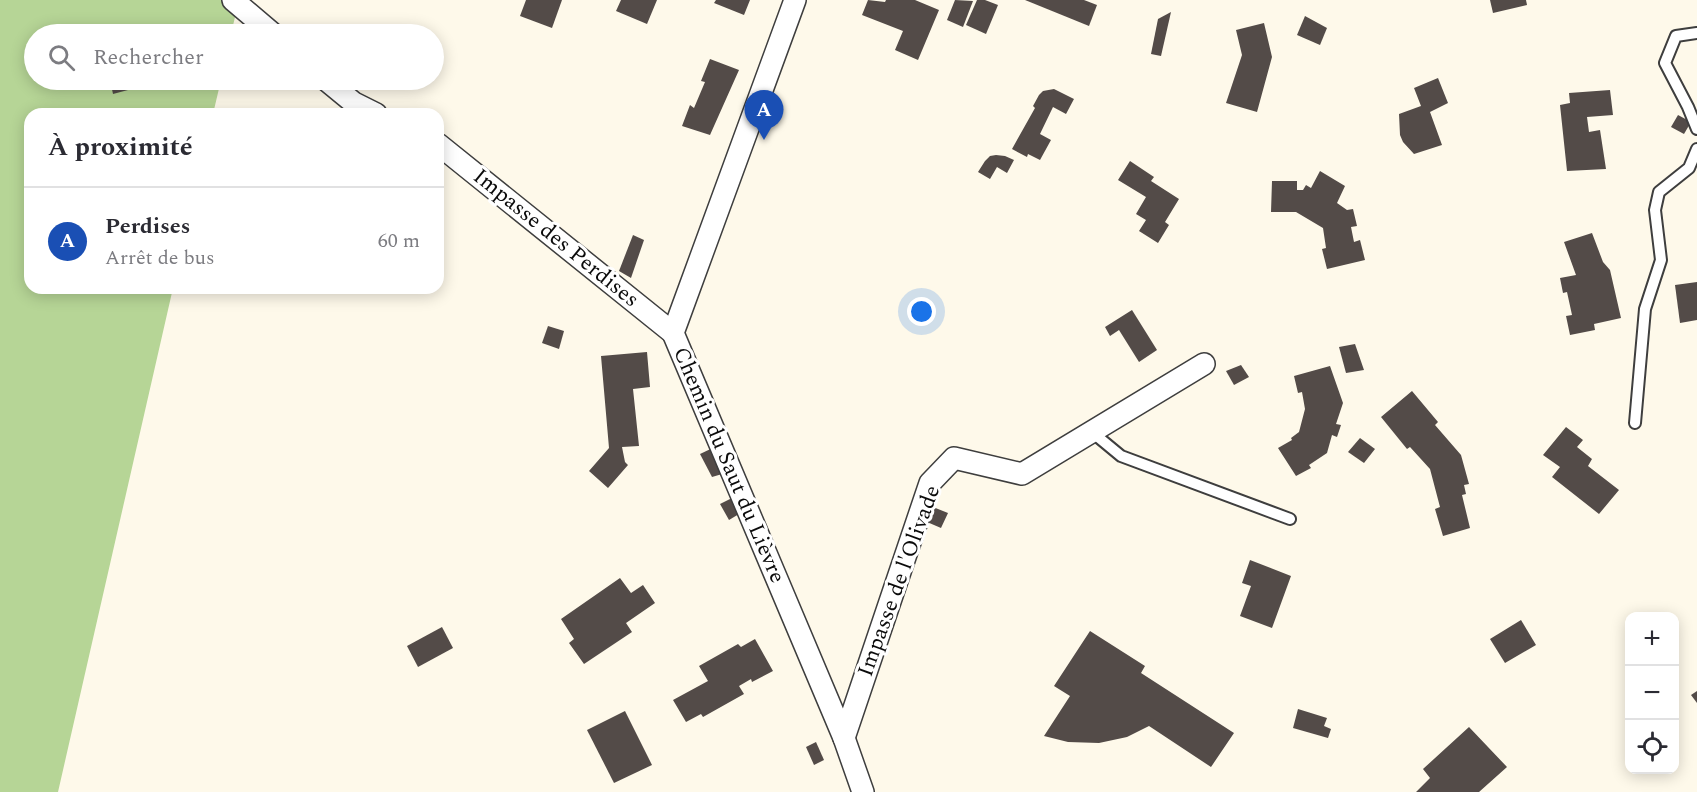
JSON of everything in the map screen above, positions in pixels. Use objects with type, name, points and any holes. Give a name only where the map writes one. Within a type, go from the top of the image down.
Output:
[{"type":"street","points":[[233,0],[261,24]]},
{"type":"street","name":"Chemin du Saut du Lièvre","points":[[795,0],[673,333],[844,738],[863,792]]},
{"type":"street","points":[[338,90],[364,108]]},
{"type":"street","name":"Impasse des Perdises","points":[[444,149],[673,333]]},
{"type":"street","name":"Impasse de l'Olivade","points":[[844,738],[930,483],[954,458],[1022,474],[1204,364]]},
{"type":"lane","points":[[1697,33],[1677,36],[1665,63],[1697,129]]},
{"type":"lane","points":[[1635,423],[1645,309],[1661,260],[1655,210],[1659,192],[1689,168],[1697,148]]},
{"type":"lane","points":[[1092,432],[1121,456],[1290,519]]},
{"type":"green space","points":[[0,0],[239,0],[233,24],[24,24],[24,90],[219,90],[214,108],[24,108],[24,294],[172,294],[58,792],[0,792]]},
{"type":"building","points":[[526,0],[562,0],[552,28],[520,16]]},
{"type":"building","points":[[621,0],[657,0],[647,24],[616,11]]},
{"type":"building","points":[[716,0],[750,0],[744,15],[714,3]]},
{"type":"building","points":[[868,0],[885,2],[886,0],[915,0],[939,10],[918,60],[895,50],[903,31],[862,15]]},
{"type":"building","points":[[955,0],[973,1],[963,27],[947,20]]},
{"type":"building","points":[[977,0],[985,0],[998,5],[986,34],[966,25]]},
{"type":"building","points":[[1025,0],[1084,0],[1097,5],[1089,26]]},
{"type":"building","points":[[1490,0],[1526,0],[1527,5],[1493,13]]},
{"type":"building","points":[[1171,12],[1161,56],[1151,54],[1158,19]]},
{"type":"building","points":[[1305,16],[1327,28],[1320,45],[1297,35]]},
{"type":"building","points":[[1264,23],[1272,57],[1257,112],[1226,103],[1242,55],[1236,30]]},
{"type":"building","points":[[710,59],[739,70],[710,135],[682,126],[690,105],[694,108],[705,82],[701,81]]},
{"type":"building","points":[[1438,78],[1448,103],[1430,112],[1442,145],[1414,154],[1400,135],[1399,114],[1421,106],[1414,88]]},
{"type":"building","points":[[1054,89],[1074,99],[1066,114],[1053,107],[1040,134],[1051,140],[1040,160],[1028,154],[1027,157],[1012,149],[1035,108],[1033,106],[1039,95],[1043,91]]},
{"type":"building","points":[[112,90],[128,90],[113,94]]},
{"type":"building","points":[[1610,90],[1613,115],[1587,117],[1589,132],[1600,130],[1606,169],[1567,171],[1560,105],[1570,103],[1569,93]]},
{"type":"building","points":[[1678,115],[1691,122],[1684,134],[1671,127]]},
{"type":"building","points":[[996,155],[1014,160],[1007,173],[997,167],[990,179],[978,172],[990,156]]},
{"type":"building","points":[[1130,161],[1154,177],[1151,181],[1179,199],[1165,222],[1169,225],[1158,243],[1139,231],[1146,220],[1136,214],[1146,197],[1118,180]]},
{"type":"building","points":[[1320,171],[1345,186],[1337,203],[1347,210],[1353,209],[1357,226],[1351,227],[1354,242],[1360,240],[1365,260],[1327,269],[1322,249],[1326,248],[1323,228],[1296,212],[1271,212],[1272,181],[1297,181],[1297,190],[1303,190],[1306,185],[1311,188]]},
{"type":"building","points":[[1592,233],[1603,262],[1610,270],[1621,318],[1594,324],[1595,330],[1570,335],[1566,316],[1572,315],[1567,292],[1563,293],[1560,278],[1576,275],[1564,242]]},
{"type":"building","points":[[633,235],[644,240],[631,278],[619,271]]},
{"type":"building","points":[[1697,282],[1697,320],[1680,323],[1675,285]]},
{"type":"building","points":[[1132,310],[1157,350],[1139,362],[1119,330],[1110,336],[1105,327]]},
{"type":"building","points":[[548,326],[564,331],[559,349],[542,343]]},
{"type":"building","points":[[1355,344],[1364,370],[1346,373],[1339,347]]},
{"type":"building","points":[[647,352],[650,387],[633,389],[639,446],[622,447],[625,462],[628,465],[608,488],[589,471],[609,448],[601,356]]},
{"type":"building","points":[[1241,365],[1249,377],[1234,385],[1226,371]]},
{"type":"building","points":[[1330,366],[1343,403],[1336,424],[1341,425],[1337,437],[1332,435],[1327,453],[1309,465],[1311,468],[1296,476],[1278,448],[1292,440],[1291,438],[1299,432],[1305,409],[1302,392],[1298,393],[1294,376]]},
{"type":"building","points":[[1412,391],[1438,422],[1435,425],[1461,455],[1469,484],[1464,485],[1466,494],[1462,495],[1470,528],[1443,536],[1435,509],[1440,507],[1430,469],[1410,447],[1407,449],[1381,417]]},
{"type":"building","points":[[1566,427],[1583,440],[1577,447],[1592,459],[1588,466],[1619,490],[1599,514],[1552,477],[1560,467],[1543,455]]},
{"type":"building","points":[[1360,438],[1375,449],[1364,463],[1348,452]]},
{"type":"building","points":[[719,445],[729,472],[712,477],[700,454]]},
{"type":"building","points":[[738,495],[744,511],[729,520],[720,504]]},
{"type":"building","points":[[933,507],[948,513],[941,528],[927,522]]},
{"type":"building","points":[[1250,560],[1291,576],[1272,628],[1240,616],[1251,586],[1242,583]]},
{"type":"building","points":[[620,578],[631,593],[643,585],[655,603],[626,623],[632,632],[584,664],[569,643],[574,639],[561,619]]},
{"type":"building","points":[[1521,620],[1536,645],[1505,663],[1490,639]]},
{"type":"building","points":[[442,627],[453,648],[418,667],[407,646]]},
{"type":"building","points":[[1090,631],[1145,666],[1141,673],[1234,733],[1211,767],[1149,726],[1127,737],[1099,743],[1068,742],[1044,736],[1070,696],[1054,686]]},
{"type":"building","points":[[755,639],[773,671],[739,686],[744,694],[703,717],[701,714],[686,722],[673,700],[708,681],[699,666],[738,644],[741,647]]},
{"type":"building","points":[[1697,691],[1697,703],[1691,695]]},
{"type":"building","points":[[1298,709],[1327,718],[1324,726],[1331,729],[1328,738],[1293,728]]},
{"type":"building","points":[[625,711],[652,765],[614,783],[587,730]]},
{"type":"building","points":[[1469,727],[1507,767],[1479,792],[1416,792],[1430,778],[1423,769]]},
{"type":"building","points":[[816,742],[824,760],[814,765],[806,747]]},
{"type":"place","name":"Perdises","points":[[764,140]]}]
